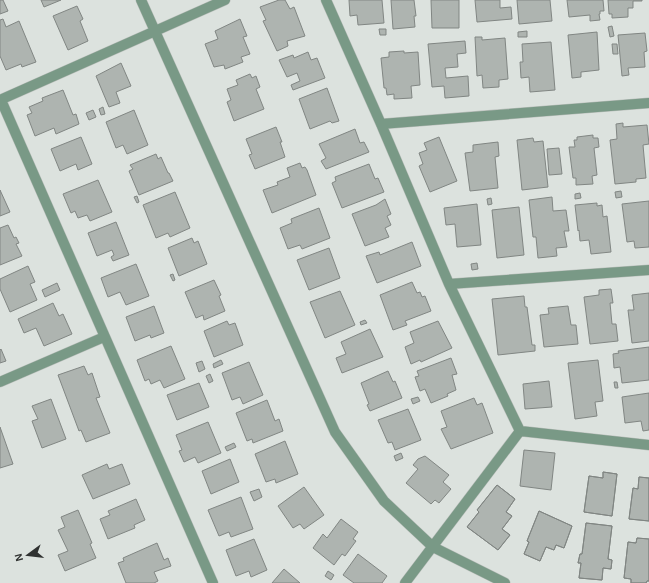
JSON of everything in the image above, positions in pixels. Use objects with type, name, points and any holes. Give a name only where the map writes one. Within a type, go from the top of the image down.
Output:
[{"type":"street","points":[[141,0],[335,432],[384,501],[432,547],[505,583]]},
{"type":"street","points":[[213,583],[0,100],[225,0]]},
{"type":"street","points":[[326,0],[449,284],[520,431]]},
{"type":"street","points":[[381,124],[649,103]]},
{"type":"street","points":[[449,284],[649,270]]},
{"type":"street","points":[[0,382],[104,338]]},
{"type":"street","points":[[405,583],[520,431]]},
{"type":"street","points":[[520,431],[649,445]]},
{"type":"building","points":[[0,0],[3,0],[8,11],[0,14]]},
{"type":"building","points":[[41,0],[61,0],[44,7]]},
{"type":"building","points":[[279,0],[285,0],[290,9],[294,7],[305,36],[287,41],[288,46],[277,51],[263,21],[266,20],[260,7]]},
{"type":"building","points":[[349,0],[382,0],[384,23],[358,25],[357,15],[350,16]]},
{"type":"building","points":[[391,0],[414,0],[416,16],[414,16],[415,27],[393,29]]},
{"type":"building","points":[[431,0],[459,0],[459,28],[432,28]]},
{"type":"building","points":[[475,0],[500,0],[500,8],[511,7],[512,19],[477,22]]},
{"type":"building","points":[[517,0],[550,0],[552,21],[519,24]]},
{"type":"building","points":[[567,0],[603,0],[604,11],[600,11],[600,20],[590,21],[590,15],[569,17]]},
{"type":"building","points":[[608,0],[642,1],[633,1],[633,8],[628,8],[628,17],[612,18],[612,14],[609,14]]},
{"type":"building","points":[[77,6],[83,19],[80,21],[88,41],[68,50],[53,16]]},
{"type":"building","points":[[3,19],[6,27],[19,21],[36,62],[22,67],[21,64],[6,70],[0,56],[0,20]]},
{"type":"building","points":[[240,19],[247,36],[243,37],[250,54],[241,57],[243,62],[225,69],[224,65],[214,67],[205,44],[218,39],[215,31]]},
{"type":"building","points":[[612,26],[614,36],[610,37],[608,27]]},
{"type":"building","points":[[379,29],[386,29],[386,35],[380,35]]},
{"type":"building","points":[[527,31],[527,37],[518,37],[518,32]]},
{"type":"building","points":[[597,32],[599,70],[581,72],[581,77],[572,78],[568,35]]},
{"type":"building","points":[[645,33],[647,51],[644,52],[645,67],[628,68],[629,75],[622,76],[618,35]]},
{"type":"building","points":[[475,37],[482,37],[482,40],[505,38],[508,79],[499,80],[499,87],[483,88],[482,75],[477,76]]},
{"type":"building","points":[[465,41],[466,53],[457,54],[458,67],[445,68],[446,78],[468,76],[469,96],[445,98],[444,86],[432,87],[428,44]]},
{"type":"building","points":[[551,42],[555,90],[530,92],[529,77],[521,78],[520,62],[523,62],[522,44]]},
{"type":"building","points":[[612,44],[617,44],[618,54],[613,54]]},
{"type":"building","points":[[404,51],[404,53],[418,52],[420,85],[411,86],[412,98],[394,99],[394,94],[387,95],[386,88],[384,88],[381,58],[389,57],[389,52]]},
{"type":"building","points":[[308,52],[311,60],[317,58],[325,78],[293,90],[291,85],[300,81],[297,73],[287,77],[279,60],[293,55],[294,58]]},
{"type":"building","points":[[121,63],[131,86],[116,92],[120,103],[109,107],[96,76]]},
{"type":"building","points":[[250,74],[252,78],[256,76],[260,87],[256,89],[264,109],[234,121],[227,102],[231,100],[227,89],[238,85],[236,80]]},
{"type":"building","points":[[327,88],[339,121],[332,123],[330,121],[310,129],[299,99]]},
{"type":"building","points":[[63,90],[73,115],[76,114],[79,124],[56,134],[54,128],[35,136],[27,115],[32,113],[29,107],[43,101],[42,98]]},
{"type":"building","points":[[103,107],[105,114],[101,115],[99,109]]},
{"type":"building","points":[[93,110],[96,117],[89,120],[86,113]]},
{"type":"building","points":[[134,110],[148,145],[127,154],[123,145],[116,148],[106,122]]},
{"type":"building","points":[[623,123],[623,127],[647,125],[649,144],[643,145],[646,178],[636,179],[636,182],[615,184],[610,140],[617,139],[616,124]]},
{"type":"building","points":[[276,127],[282,142],[280,142],[285,157],[255,169],[249,155],[252,154],[246,139]]},
{"type":"building","points":[[355,129],[360,143],[364,142],[369,152],[326,169],[321,161],[326,158],[319,144]]},
{"type":"building","points":[[593,135],[593,138],[598,138],[599,147],[594,148],[597,175],[592,176],[593,184],[576,185],[576,178],[573,178],[569,147],[575,147],[574,140],[577,140],[577,137]]},
{"type":"building","points":[[81,137],[92,164],[78,170],[76,164],[60,171],[51,149]]},
{"type":"building","points":[[439,137],[457,181],[430,192],[419,166],[423,164],[419,153],[427,150],[424,143]]},
{"type":"building","points":[[533,138],[534,142],[543,141],[548,187],[522,190],[517,140]]},
{"type":"building","points":[[498,142],[499,156],[495,157],[498,188],[470,191],[465,153],[473,152],[473,145]]},
{"type":"building","points":[[559,148],[562,174],[549,175],[547,149]]},
{"type":"building","points":[[156,154],[158,159],[161,157],[173,181],[139,195],[129,171],[133,169],[130,165]]},
{"type":"building","points":[[300,163],[302,168],[305,167],[307,170],[316,195],[272,213],[263,190],[278,185],[277,182],[290,177],[287,168]]},
{"type":"building","points":[[369,164],[375,179],[378,178],[384,192],[342,208],[332,183],[336,181],[335,177]]},
{"type":"building","points":[[98,180],[112,212],[90,221],[87,215],[78,218],[75,211],[71,213],[63,194]]},
{"type":"building","points":[[0,190],[10,212],[0,216]]},
{"type":"building","points":[[621,191],[622,197],[616,198],[615,192]]},
{"type":"building","points":[[175,192],[190,228],[170,237],[168,233],[156,238],[143,205]]},
{"type":"building","points":[[580,193],[581,198],[575,199],[575,194]]},
{"type":"building","points":[[137,196],[139,202],[137,203],[134,197]]},
{"type":"building","points":[[552,197],[553,211],[566,210],[569,231],[564,231],[567,247],[556,248],[557,256],[538,258],[536,237],[533,237],[529,200]]},
{"type":"building","points":[[491,198],[492,204],[488,205],[487,199]]},
{"type":"building","points":[[385,199],[391,214],[387,216],[391,225],[385,228],[389,237],[365,246],[352,214],[376,205]]},
{"type":"building","points":[[649,201],[649,247],[635,248],[634,241],[627,242],[622,204]]},
{"type":"building","points":[[597,203],[597,206],[602,205],[603,217],[607,216],[611,252],[591,254],[589,240],[580,241],[575,205]]},
{"type":"building","points":[[477,204],[481,245],[457,247],[455,224],[446,225],[444,208]]},
{"type":"building","points":[[519,207],[524,255],[497,258],[492,210]]},
{"type":"building","points":[[319,208],[330,238],[302,249],[300,245],[288,249],[280,228],[292,223],[291,219]]},
{"type":"building","points":[[116,222],[129,255],[113,261],[111,257],[114,255],[112,250],[97,256],[88,233]]},
{"type":"building","points":[[8,225],[14,238],[16,237],[19,243],[16,244],[22,256],[0,265],[0,228]]},
{"type":"building","points":[[192,238],[194,243],[198,241],[207,264],[179,276],[168,248]]},
{"type":"building","points":[[412,242],[421,266],[377,283],[366,256],[379,252],[380,255]]},
{"type":"building","points":[[329,248],[340,278],[309,290],[297,260]]},
{"type":"building","points":[[477,263],[478,269],[472,270],[471,264]]},
{"type":"building","points":[[136,264],[149,296],[126,305],[120,292],[108,297],[101,278]]},
{"type":"building","points":[[28,266],[35,282],[30,284],[37,300],[10,312],[0,289],[0,279]]},
{"type":"building","points":[[173,274],[175,280],[173,281],[170,275]]},
{"type":"building","points":[[214,280],[221,295],[219,296],[225,311],[204,320],[203,315],[196,318],[185,292]]},
{"type":"building","points":[[412,282],[417,293],[420,292],[422,297],[425,296],[431,311],[405,321],[407,325],[393,330],[380,295]]},
{"type":"building","points":[[57,283],[60,290],[45,297],[42,290]]},
{"type":"building","points":[[611,289],[613,303],[610,303],[612,324],[616,324],[618,341],[590,344],[584,297],[599,295],[599,290]]},
{"type":"building","points":[[340,291],[355,325],[325,338],[310,302]]},
{"type":"building","points":[[649,293],[649,341],[632,343],[628,310],[634,310],[632,295]]},
{"type":"building","points":[[524,296],[532,345],[535,345],[535,351],[498,355],[492,299]]},
{"type":"building","points":[[53,303],[59,316],[63,314],[72,334],[44,346],[36,328],[24,333],[18,319]]},
{"type":"building","points":[[154,306],[164,333],[151,338],[150,335],[135,341],[126,317]]},
{"type":"building","points":[[568,306],[571,325],[576,325],[578,344],[544,347],[540,315],[549,314],[548,308]]},
{"type":"building","points":[[365,320],[367,323],[361,325],[360,322]]},
{"type":"building","points":[[227,321],[229,325],[235,323],[243,345],[214,357],[204,331]]},
{"type":"building","points":[[438,321],[452,348],[421,362],[420,360],[411,364],[405,347],[414,343],[410,332]]},
{"type":"building","points":[[370,329],[383,357],[342,373],[336,358],[346,354],[341,342]]},
{"type":"building","points":[[171,346],[185,379],[164,388],[160,380],[151,384],[149,379],[145,381],[137,360]]},
{"type":"building","points":[[649,347],[649,380],[622,383],[620,367],[614,368],[613,354],[619,353],[618,351]]},
{"type":"building","points":[[1,349],[6,361],[0,363],[0,350]]},
{"type":"building","points":[[451,358],[457,374],[452,375],[456,390],[447,394],[448,396],[431,403],[425,389],[420,391],[415,377],[419,376],[417,371]]},
{"type":"building","points":[[221,360],[223,364],[214,368],[213,364]]},
{"type":"building","points":[[598,360],[603,401],[595,402],[597,416],[575,419],[568,363]]},
{"type":"building","points":[[202,361],[205,369],[199,372],[196,363]]},
{"type":"building","points":[[249,362],[263,395],[243,404],[240,397],[232,400],[222,373]]},
{"type":"building","points":[[84,366],[88,375],[92,373],[100,397],[96,398],[110,433],[86,442],[81,430],[79,431],[58,375]]},
{"type":"building","points":[[388,371],[393,382],[395,381],[402,398],[370,411],[361,383]]},
{"type":"building","points":[[210,374],[213,381],[209,383],[206,376]]},
{"type":"building","points":[[549,381],[552,407],[525,409],[523,384]]},
{"type":"building","points":[[614,382],[617,382],[618,388],[615,388]]},
{"type":"building","points":[[199,383],[209,407],[177,420],[167,395]]},
{"type":"building","points":[[649,393],[649,430],[643,431],[641,421],[625,423],[622,397]]},
{"type":"building","points":[[418,397],[420,401],[413,404],[411,399]]},
{"type":"building","points":[[474,398],[477,405],[482,403],[493,433],[451,449],[441,429],[447,427],[441,411]]},
{"type":"building","points":[[51,399],[66,439],[42,448],[32,421],[38,419],[32,406]]},
{"type":"building","points":[[267,400],[275,421],[279,419],[283,431],[253,443],[252,439],[247,441],[236,413]]},
{"type":"building","points":[[408,409],[421,440],[395,450],[392,442],[388,443],[378,420]]},
{"type":"building","points":[[208,422],[221,453],[198,463],[195,457],[184,462],[179,451],[182,450],[176,435]]},
{"type":"building","points":[[0,427],[13,464],[0,468]]},
{"type":"building","points":[[285,441],[298,474],[276,483],[275,479],[266,482],[255,454]]},
{"type":"building","points":[[234,443],[236,447],[227,451],[225,447]]},
{"type":"building","points":[[524,450],[555,453],[551,490],[520,486]]},
{"type":"building","points":[[401,453],[403,458],[396,461],[394,456]]},
{"type":"building","points":[[425,456],[449,475],[443,482],[451,489],[439,503],[435,500],[431,504],[406,483],[418,469],[413,465],[418,459]]},
{"type":"building","points":[[230,459],[239,482],[211,494],[202,471]]},
{"type":"building","points":[[107,464],[109,469],[122,464],[130,484],[93,499],[82,475]]},
{"type":"building","points":[[603,472],[617,474],[612,516],[584,512],[589,476],[603,478]]},
{"type":"building","points":[[603,472],[617,474],[612,516],[584,512],[589,476],[603,478]]},
{"type":"building","points":[[639,477],[649,478],[649,521],[629,519],[633,488],[638,489]]},
{"type":"building","points":[[639,477],[649,478],[649,521],[629,519],[633,488],[638,489]]},
{"type":"building","points":[[497,485],[515,499],[506,512],[512,516],[502,529],[510,535],[498,550],[467,527],[479,512],[477,510]]},
{"type":"building","points":[[497,485],[515,499],[506,512],[512,516],[502,529],[510,535],[498,550],[467,527],[479,512],[477,510]]},
{"type":"building","points":[[304,487],[324,515],[304,529],[300,524],[293,528],[278,506]]},
{"type":"building","points":[[259,489],[262,497],[254,501],[250,492]]},
{"type":"building","points":[[241,497],[253,529],[231,537],[229,532],[219,536],[208,510]]},
{"type":"building","points":[[136,499],[145,520],[134,525],[135,528],[108,539],[100,519],[110,515],[108,511]]},
{"type":"building","points":[[78,510],[92,543],[90,544],[96,558],[65,571],[58,555],[68,551],[58,530],[65,527],[61,517]]},
{"type":"building","points":[[539,511],[572,526],[564,548],[556,545],[554,550],[546,547],[540,561],[524,554],[529,542],[527,541]]},
{"type":"building","points":[[539,511],[572,526],[564,548],[556,545],[554,550],[546,547],[540,561],[524,554],[529,542],[527,541]]},
{"type":"building","points":[[341,519],[358,532],[353,539],[356,541],[345,556],[342,554],[334,565],[313,548],[323,534],[327,538]]},
{"type":"building","points":[[586,523],[612,526],[608,559],[612,560],[611,569],[603,568],[602,580],[579,578],[581,563],[578,563],[580,554],[582,554]]},
{"type":"building","points":[[586,523],[612,526],[608,559],[612,560],[611,569],[603,568],[602,580],[579,578],[581,563],[578,563],[580,554],[582,554]]},
{"type":"building","points":[[637,538],[649,539],[649,581],[646,583],[631,583],[631,579],[624,578],[628,542],[636,543]]},
{"type":"building","points":[[637,538],[649,539],[649,581],[646,583],[631,583],[631,579],[624,578],[628,542],[636,543]]},
{"type":"building","points":[[254,539],[267,570],[251,577],[249,571],[236,576],[226,550]]},
{"type":"building","points":[[157,543],[164,560],[168,558],[171,566],[154,572],[158,581],[154,583],[126,583],[118,563],[124,561],[123,558]]},
{"type":"building","points":[[358,554],[387,576],[382,583],[354,583],[343,575]]},
{"type":"building","points":[[284,569],[300,583],[272,583]]},
{"type":"building","points":[[328,571],[334,575],[331,580],[325,576]]}]
